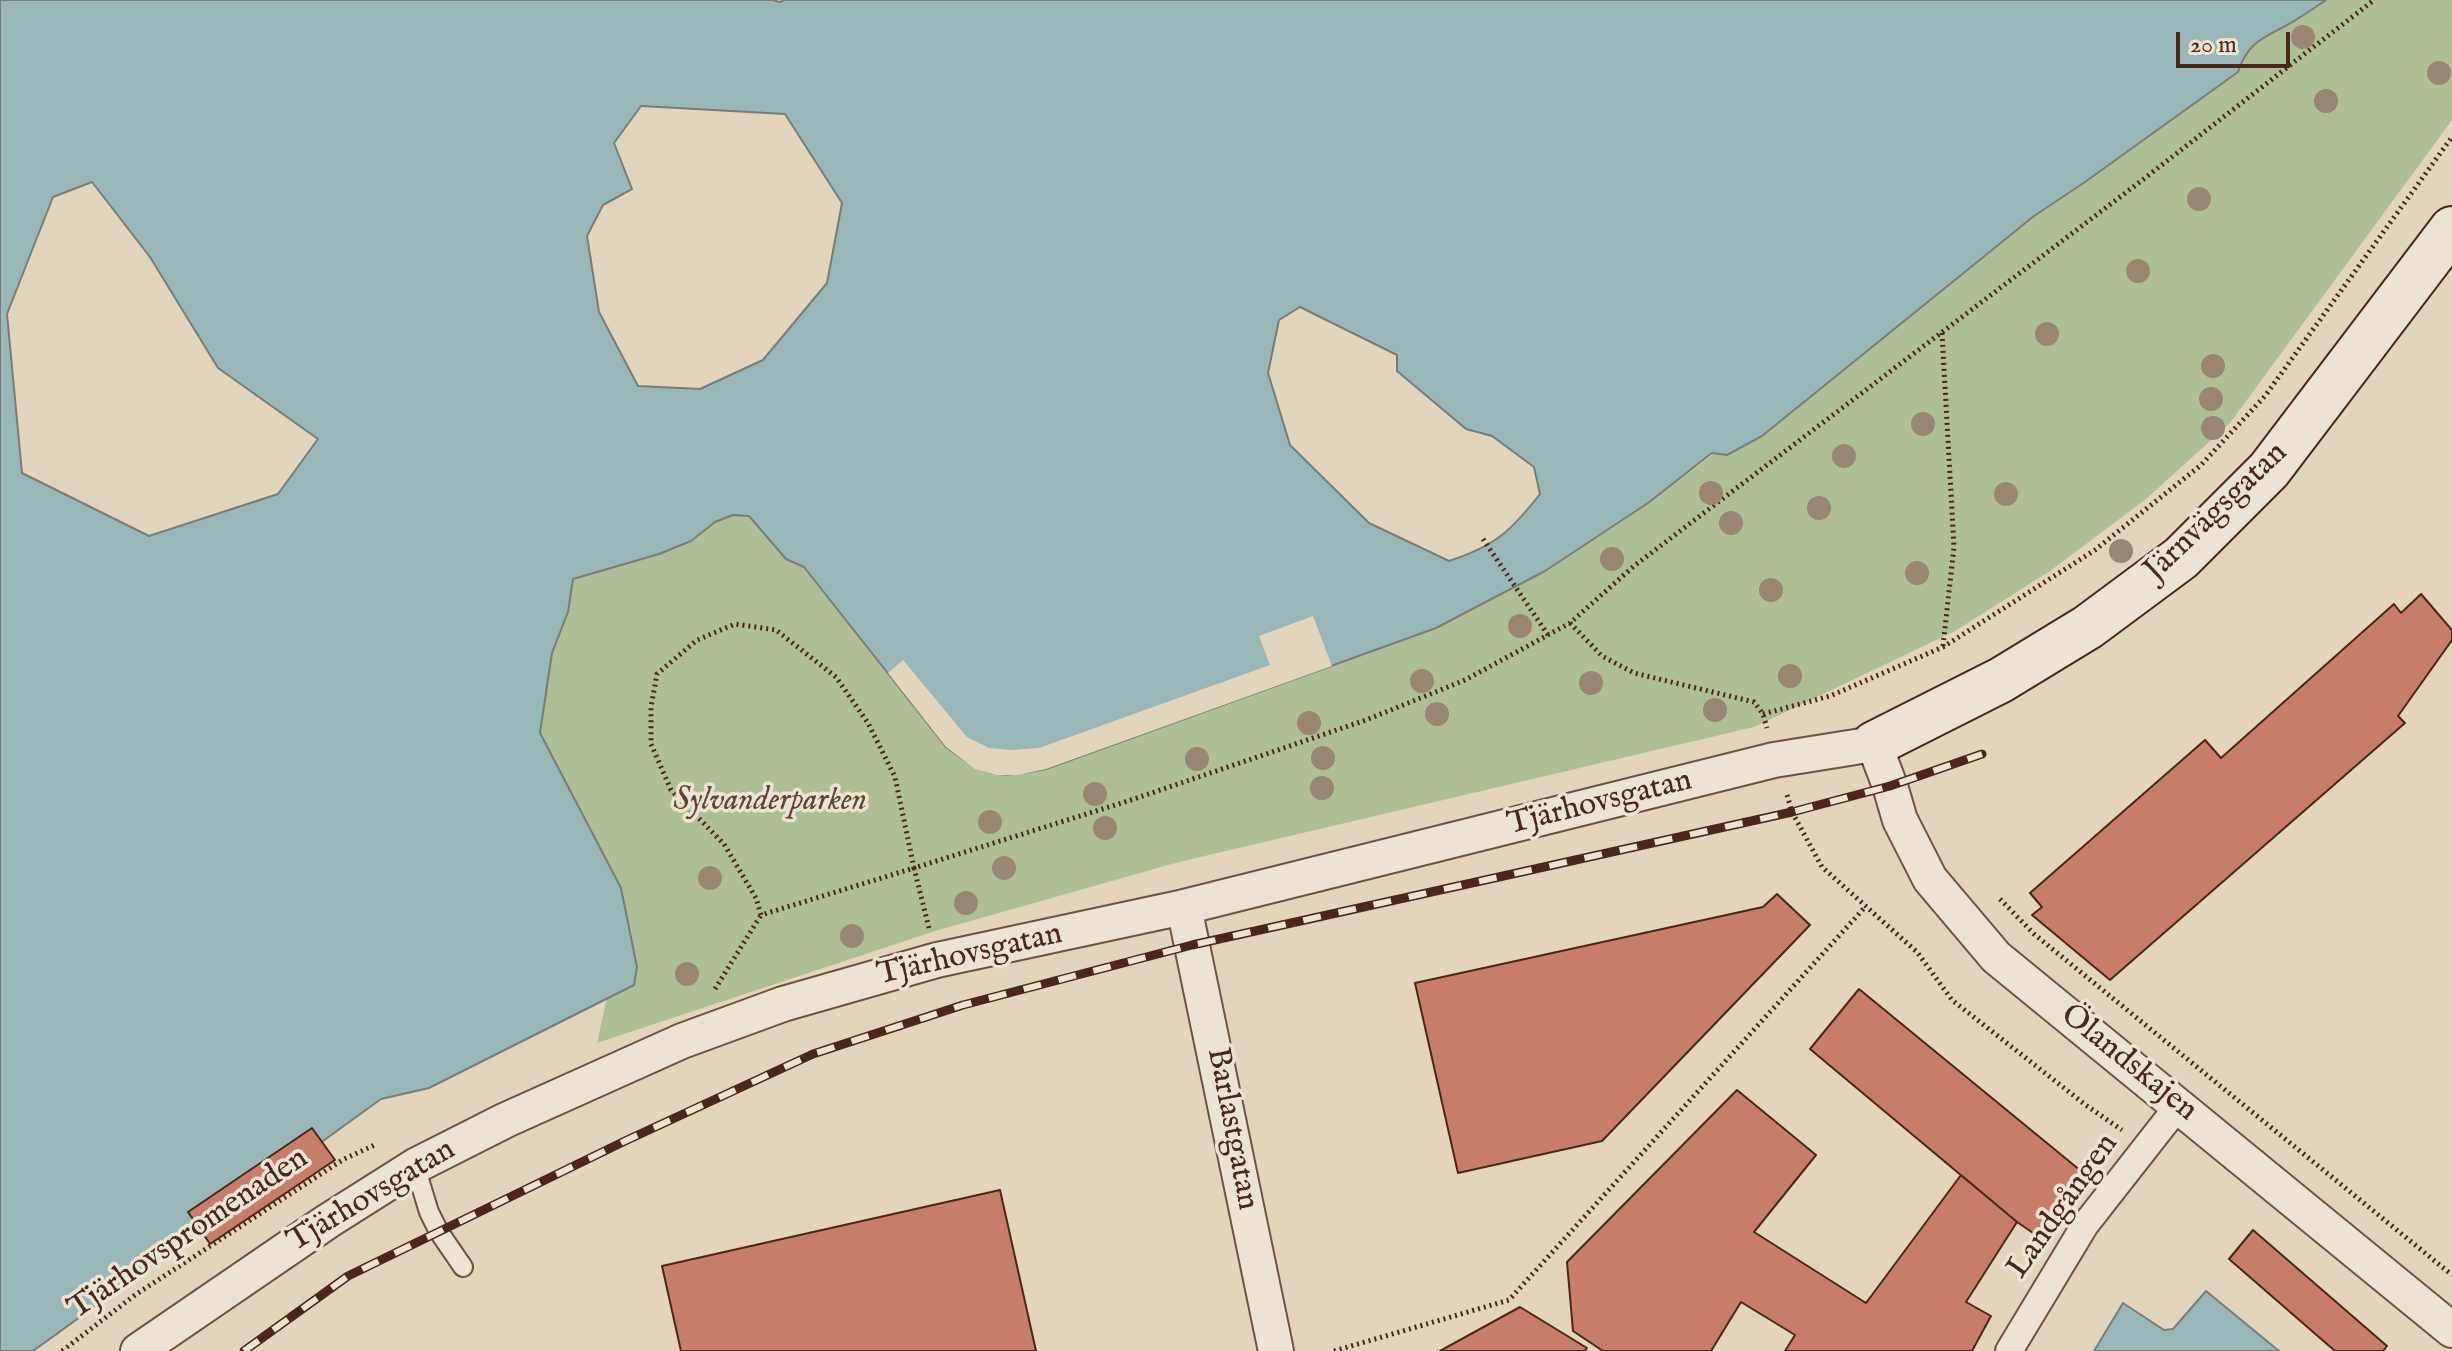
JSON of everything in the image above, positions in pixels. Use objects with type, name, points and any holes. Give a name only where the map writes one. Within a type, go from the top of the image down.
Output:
[{"type":"main road","name":"Järnvägsgatan","points":[[1874,744],[2001,680],[2088,627],[2181,558],[2269,470],[2452,229]]},
{"type":"street","name":"Tjärhovsgatan","points":[[138,1351],[415,1166],[506,1120],[682,1041],[783,1004],[937,960],[1184,907],[1774,760],[1874,744]]},
{"type":"street","name":"Ölandskajen","points":[[1874,744],[1900,820],[1930,879],[1996,957],[2452,1330]]},
{"type":"street","name":"Barlastgatan","points":[[1184,907],[1276,1351]]},
{"type":"street","name":"Landgången","points":[[2009,1351],[2085,1225],[2179,1105]]},
{"type":"lane","points":[[415,1166],[429,1212],[463,1267]]},
{"type":"path","points":[[937,960],[914,868],[895,777],[868,723],[836,677],[776,630],[735,624],[697,640],[657,674],[651,707],[651,744],[671,790],[724,844],[756,898],[761,915],[914,868],[1146,795],[1366,720],[1465,680],[1570,623],[1634,566],[2374,0]]},
{"type":"path","points":[[1570,623],[1602,656],[1634,673],[1754,702],[1763,714],[1830,696],[1943,647],[2095,550],[2201,465],[2265,396],[2452,137]]},
{"type":"path","points":[[1942,332],[1954,547],[1943,647]]},
{"type":"path","points":[[1483,539],[1548,635]]},
{"type":"path","points":[[2000,899],[2034,934],[2452,1275]]},
{"type":"path","points":[[1334,1351],[1509,1300],[1866,906]]},
{"type":"path","name":"Tjärhovspromenaden","points":[[62,1351],[135,1295],[344,1159]]},
{"type":"green space","name":"Sylvanderparken","points":[[2326,0],[2452,0],[2452,120],[2230,423],[2146,499],[2050,571],[1955,631],[1754,727],[1179,862],[935,931],[597,1043],[607,997],[634,985],[540,733],[552,653],[568,612],[572,579],[659,554],[691,541],[715,522],[734,515],[749,516],[786,558],[804,567],[946,747],[1046,769],[1436,628],[1545,571],[1648,503],[2034,216],[2237,72],[2256,43]]},
{"type":"water","points":[[0,0],[2326,0],[2257,42],[2246,54],[2238,72],[2034,216],[1762,436],[1727,455],[1712,453],[1648,503],[1545,571],[1436,628],[1046,769],[1015,774],[992,773],[971,764],[946,747],[804,567],[786,559],[749,516],[733,515],[715,522],[691,541],[659,554],[573,579],[568,612],[552,653],[540,733],[621,888],[637,967],[634,985],[429,1088],[381,1099],[33,1351],[0,1351]],"holes":[[[641,106],[785,114],[842,203],[827,283],[763,360],[700,389],[638,386],[599,312],[587,236],[603,205],[632,189],[614,143]],[[92,182],[150,257],[218,368],[318,439],[278,494],[149,536],[22,473],[7,314],[53,197]],[[1300,307],[1397,355],[1397,371],[1466,429],[1492,436],[1534,467],[1540,494],[1501,536],[1449,561],[1369,523],[1290,445],[1268,373],[1279,320]]]},
{"type":"water","points":[[2206,1291],[2279,1351],[2094,1351],[2123,1303],[2164,1330],[2173,1329]]},
{"type":"pier","points":[[1313,616],[1332,666],[1046,769],[1018,775],[996,775],[975,769],[946,747],[888,673],[903,660],[967,737],[989,748],[1039,748],[1270,665],[1259,636]]},
{"type":"building","points":[[2421,594],[2452,630],[2452,640],[2398,716],[2405,723],[2110,980],[2032,915],[2042,907],[2030,893],[2205,740],[2221,758],[2394,604],[2401,613]]},
{"type":"building","points":[[1777,894],[1810,925],[1602,1141],[1458,1173],[1415,983],[1763,907]]},
{"type":"building","points":[[1859,989],[2081,1171],[2036,1235],[1810,1049]]},
{"type":"building","points":[[1737,1090],[1816,1155],[1754,1232],[1866,1303],[1961,1175],[2017,1222],[1966,1302],[1991,1316],[1972,1351],[1785,1351],[1795,1335],[1741,1302],[1711,1351],[1603,1351],[1573,1331],[1567,1262]]},
{"type":"building","points":[[312,1128],[335,1160],[210,1244],[188,1212]]},
{"type":"building","points":[[1000,1190],[1036,1351],[681,1351],[662,1266]]},
{"type":"building","points":[[2253,1230],[2387,1346],[2383,1351],[2335,1351],[2229,1259]]},
{"type":"building","points":[[1520,1307],[1587,1348],[1585,1351],[1440,1351]]},
{"type":"railway","points":[[244,1351],[348,1276],[625,1141],[813,1054],[963,1005],[1192,945],[1792,812],[1890,786],[1982,754]]}]
